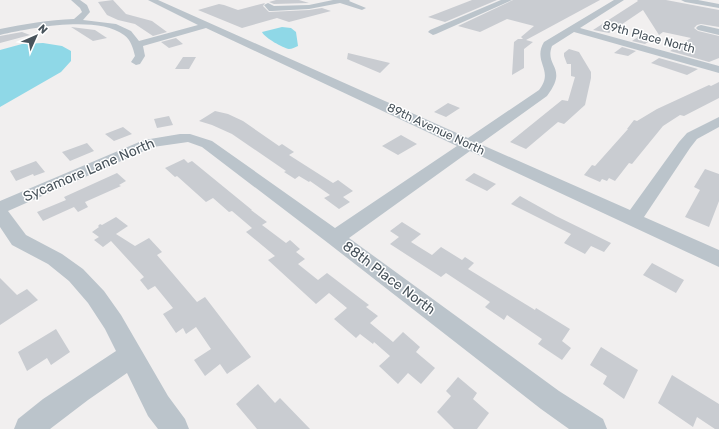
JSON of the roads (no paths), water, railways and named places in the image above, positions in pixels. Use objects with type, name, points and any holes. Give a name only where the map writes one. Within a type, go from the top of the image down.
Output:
[{"type":"street","points":[[75,0],[84,7],[86,12],[76,22]]},
{"type":"street","name":"89th Avenue North","points":[[152,0],[719,259]]},
{"type":"street","points":[[433,32],[508,0]]},
{"type":"street","points":[[336,238],[546,89],[552,78],[551,70],[545,56],[545,50],[554,40],[620,0]]},
{"type":"street","points":[[685,0],[719,6]]},
{"type":"street","points":[[268,5],[272,9],[310,10],[344,1],[362,8]]},
{"type":"street","points":[[0,32],[27,26],[76,22],[111,26],[130,35],[138,44],[140,56],[136,62]]},
{"type":"street","points":[[138,44],[207,25]]},
{"type":"street","points":[[701,28],[719,32]]},
{"type":"street","name":"89th Place North","points":[[572,30],[661,52],[719,70]]},
{"type":"street","points":[[632,219],[684,145],[692,136],[719,121]]},
{"type":"street","name":"Sycamore Lane North","points":[[0,208],[149,143],[180,138]]},
{"type":"street","name":"88th Place North","points":[[180,138],[190,138],[207,144],[336,238],[550,400],[593,429]]},
{"type":"street","points":[[0,213],[19,240],[55,259],[76,275],[91,292],[112,322],[158,406],[175,429]]},
{"type":"street","points":[[28,429],[55,406],[98,376],[131,356]]},
{"type":"water","points":[[282,27],[291,28],[296,32],[298,46],[290,49],[286,48],[270,40],[262,32]]},
{"type":"water","points":[[43,43],[62,46],[71,51],[71,61],[61,72],[0,107],[0,50],[22,44]]}]
